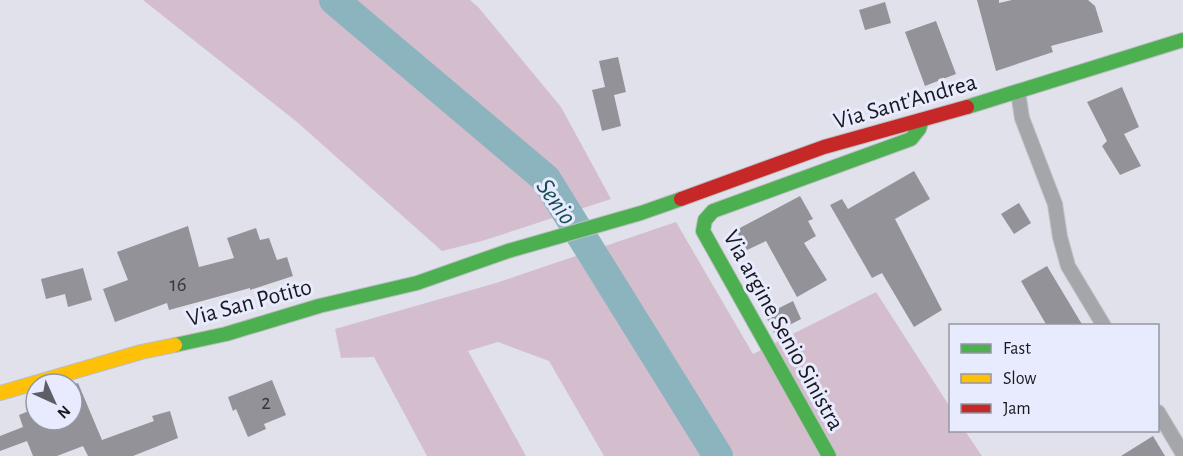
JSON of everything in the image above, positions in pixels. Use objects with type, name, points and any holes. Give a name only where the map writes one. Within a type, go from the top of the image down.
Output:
[{"type":"street","name":"Via Sant'Andrea","points":[[508,251],[642,213],[824,147],[1018,92],[1183,40]]},
{"type":"street","points":[[1018,92],[1022,118],[1055,204],[1060,237],[1068,266],[1103,324]]},
{"type":"street","name":"Via argine Senio Sinistra","points":[[829,456],[703,231],[702,224],[706,216],[713,211],[911,139],[919,129],[922,120]]},
{"type":"street","name":"Via San Potito","points":[[0,393],[130,355],[226,334],[320,306],[417,283],[508,251]]},
{"type":"street","points":[[1159,414],[1183,454]]},
{"type":"shaded area","points":[[143,0],[470,0],[561,107],[611,199],[482,241],[442,251],[297,122]]},
{"type":"shaded area","points":[[676,222],[753,354],[876,292],[949,405],[949,432],[966,432],[982,456],[604,456],[549,361],[498,342],[468,351],[526,456],[427,456],[374,357],[341,358],[335,329],[496,283]]},
{"type":"building","points":[[977,0],[999,0],[999,3],[1012,0],[1088,0],[1095,6],[1103,32],[1051,46],[1053,52],[996,71]]},
{"type":"building","points":[[885,2],[891,23],[865,30],[859,10]]},
{"type":"building","points":[[936,21],[956,74],[925,86],[905,32]]},
{"type":"building","points":[[618,57],[626,92],[614,95],[621,126],[602,131],[592,90],[605,87],[599,61]]},
{"type":"building","points":[[1122,87],[1139,127],[1124,134],[1141,166],[1120,175],[1102,146],[1107,141],[1087,102]]},
{"type":"building","points":[[914,171],[930,199],[895,219],[942,310],[914,327],[882,273],[872,278],[830,205],[842,199],[848,209]]},
{"type":"building","points":[[800,196],[813,219],[808,221],[816,236],[804,243],[827,280],[797,297],[766,241],[747,250],[736,230]]},
{"type":"building","points":[[1019,203],[1031,223],[1014,234],[1001,214]]},
{"type":"building","points":[[188,226],[199,267],[234,258],[227,238],[256,228],[260,240],[269,238],[277,260],[287,257],[293,276],[250,290],[250,288],[169,310],[167,303],[115,322],[103,289],[128,280],[117,252]]},
{"type":"building","points":[[1047,266],[1082,324],[1046,324],[1021,281]]},
{"type":"building","points":[[83,268],[92,300],[68,307],[65,294],[46,299],[41,279]]},
{"type":"building","points":[[793,301],[801,319],[774,333],[765,315]]},
{"type":"building","points":[[272,380],[286,415],[264,424],[266,429],[248,437],[228,397]]},
{"type":"building","points":[[84,397],[102,440],[154,421],[152,416],[170,411],[178,438],[133,456],[88,456],[83,446],[57,456],[33,456],[27,441],[0,451],[0,436],[23,427],[19,415],[24,413],[24,432],[84,432]]},
{"type":"building","points":[[1153,436],[1165,456],[1121,456]]},
{"type":"waterway","name":"Senio","points":[[334,0],[546,179],[718,456]]},
{"type":"traffic: fast","points":[[967,107],[1183,40]]},
{"type":"traffic: fast","points":[[829,456],[703,231],[705,220],[713,211],[911,139],[919,129],[922,120]]},
{"type":"traffic: fast","points":[[175,345],[226,334],[319,306],[417,283],[508,251],[641,213],[681,199]]},
{"type":"traffic: slow","points":[[0,393],[141,352],[175,345]]},
{"type":"traffic: jam","points":[[681,199],[824,147],[967,107]]}]
